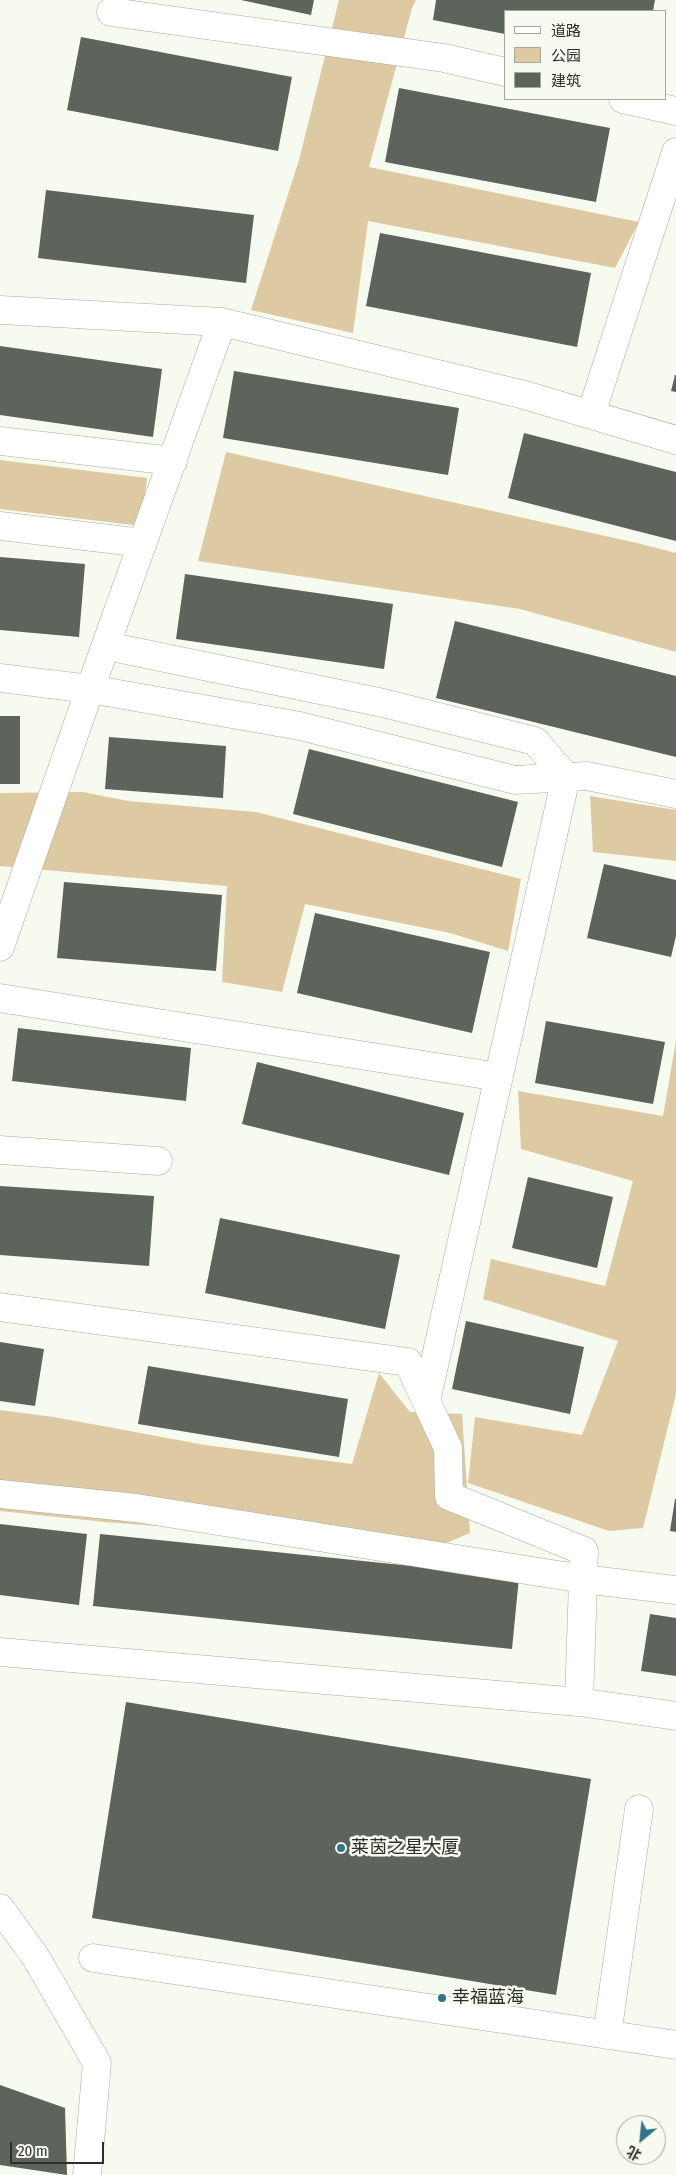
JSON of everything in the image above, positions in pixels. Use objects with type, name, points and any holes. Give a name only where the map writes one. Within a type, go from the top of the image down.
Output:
[{"type":"street","points":[[112,12],[444,58],[503,72]]},
{"type":"street","points":[[627,100],[676,111]]},
{"type":"street","points":[[591,414],[676,152]]},
{"type":"street","points":[[0,310],[222,322],[502,389],[676,440]]},
{"type":"street","points":[[0,947],[90,689],[174,461],[222,322]]},
{"type":"street","points":[[0,442],[174,461]]},
{"type":"street","points":[[0,526],[143,543]]},
{"type":"street","points":[[106,646],[383,703],[535,742],[566,777]]},
{"type":"street","points":[[0,678],[90,689],[300,726],[515,780],[587,776],[676,794]]},
{"type":"street","points":[[426,1402],[566,777]]},
{"type":"street","points":[[0,998],[499,1077]]},
{"type":"street","points":[[0,1150],[158,1161]]},
{"type":"street","points":[[0,1307],[408,1362],[448,1448],[449,1496],[584,1551],[579,1702]]},
{"type":"street","points":[[0,1494],[136,1508],[583,1579],[676,1590]]},
{"type":"street","points":[[0,1652],[579,1702],[676,1716]]},
{"type":"street","points":[[607,2035],[639,1809]]},
{"type":"street","points":[[0,1908],[35,1956],[96,2062],[87,2175]]},
{"type":"street","points":[[93,1958],[676,2045]]},
{"type":"green space","points":[[339,0],[416,0],[412,8],[369,167],[639,222],[615,268],[368,221],[353,333],[251,310],[299,160]]},
{"type":"green space","points":[[226,452],[676,553],[676,652],[520,609],[198,561]]},
{"type":"green space","points":[[0,460],[147,478],[141,526],[0,509]]},
{"type":"green space","points":[[83,792],[128,801],[256,812],[521,879],[508,951],[450,933],[305,904],[282,992],[222,982],[227,886],[0,866],[0,793]]},
{"type":"green space","points":[[590,796],[676,810],[676,861],[593,852]]},
{"type":"green space","points":[[676,1041],[676,1394],[643,1528],[609,1531],[468,1483],[475,1417],[582,1435],[618,1341],[483,1299],[491,1259],[605,1286],[633,1181],[521,1149],[518,1091],[663,1116]]},
{"type":"green space","points":[[379,1373],[410,1412],[462,1414],[470,1533],[437,1547],[105,1522],[0,1511],[0,1410],[54,1417],[205,1445],[352,1464]]},
{"type":"building","points":[[241,0],[314,0],[311,15]]},
{"type":"building","points":[[436,0],[655,0],[653,10],[503,10],[503,34],[433,20]]},
{"type":"building","points":[[81,37],[292,77],[278,151],[67,110]]},
{"type":"building","points":[[399,88],[610,128],[596,202],[385,162]]},
{"type":"building","points":[[46,190],[254,215],[246,283],[38,258]]},
{"type":"building","points":[[380,233],[591,273],[577,347],[366,306]]},
{"type":"building","points":[[0,346],[162,369],[153,437],[0,415]]},
{"type":"building","points":[[234,371],[459,408],[448,475],[223,438]]},
{"type":"building","points":[[676,375],[676,392],[671,391]]},
{"type":"building","points":[[524,433],[676,472],[676,541],[508,498]]},
{"type":"building","points":[[0,557],[85,564],[79,637],[0,630]]},
{"type":"building","points":[[185,574],[393,604],[384,669],[176,639]]},
{"type":"building","points":[[455,621],[676,676],[676,757],[436,698]]},
{"type":"building","points":[[0,716],[20,716],[20,784],[0,784]]},
{"type":"building","points":[[109,737],[226,746],[223,798],[105,789]]},
{"type":"building","points":[[309,749],[518,802],[502,867],[293,814]]},
{"type":"building","points":[[604,864],[676,880],[676,936],[671,957],[587,938]]},
{"type":"building","points":[[64,882],[222,895],[216,971],[57,958]]},
{"type":"building","points":[[315,913],[490,952],[472,1033],[297,993]]},
{"type":"building","points":[[546,1021],[665,1042],[653,1104],[535,1083]]},
{"type":"building","points":[[18,1028],[191,1048],[186,1101],[12,1081]]},
{"type":"building","points":[[257,1062],[464,1113],[449,1175],[242,1124]]},
{"type":"building","points":[[528,1177],[613,1197],[597,1268],[512,1248]]},
{"type":"building","points":[[0,1186],[154,1196],[149,1266],[0,1255]]},
{"type":"building","points":[[220,1218],[400,1255],[385,1329],[205,1293]]},
{"type":"building","points":[[466,1321],[584,1347],[570,1414],[452,1389]]},
{"type":"building","points":[[0,1342],[44,1349],[35,1406],[0,1401]]},
{"type":"building","points":[[148,1366],[348,1399],[339,1457],[138,1424]]},
{"type":"building","points":[[676,1499],[676,1532],[670,1531]]},
{"type":"building","points":[[0,1524],[87,1534],[79,1605],[0,1595]]},
{"type":"building","points":[[100,1534],[519,1577],[512,1649],[93,1606]]},
{"type":"building","points":[[650,1614],[676,1618],[676,1676],[641,1671]]},
{"type":"building","name":"莱茵之星大厦","points":[[126,1702],[591,1779],[556,1995],[92,1918]]},
{"type":"building","points":[[0,2085],[65,2108],[67,2175],[0,2165]]},
{"type":"place","name":"莱茵之星大厦","points":[[341,1848]]},
{"type":"place","name":"幸福蓝海","points":[[442,1998]]}]
